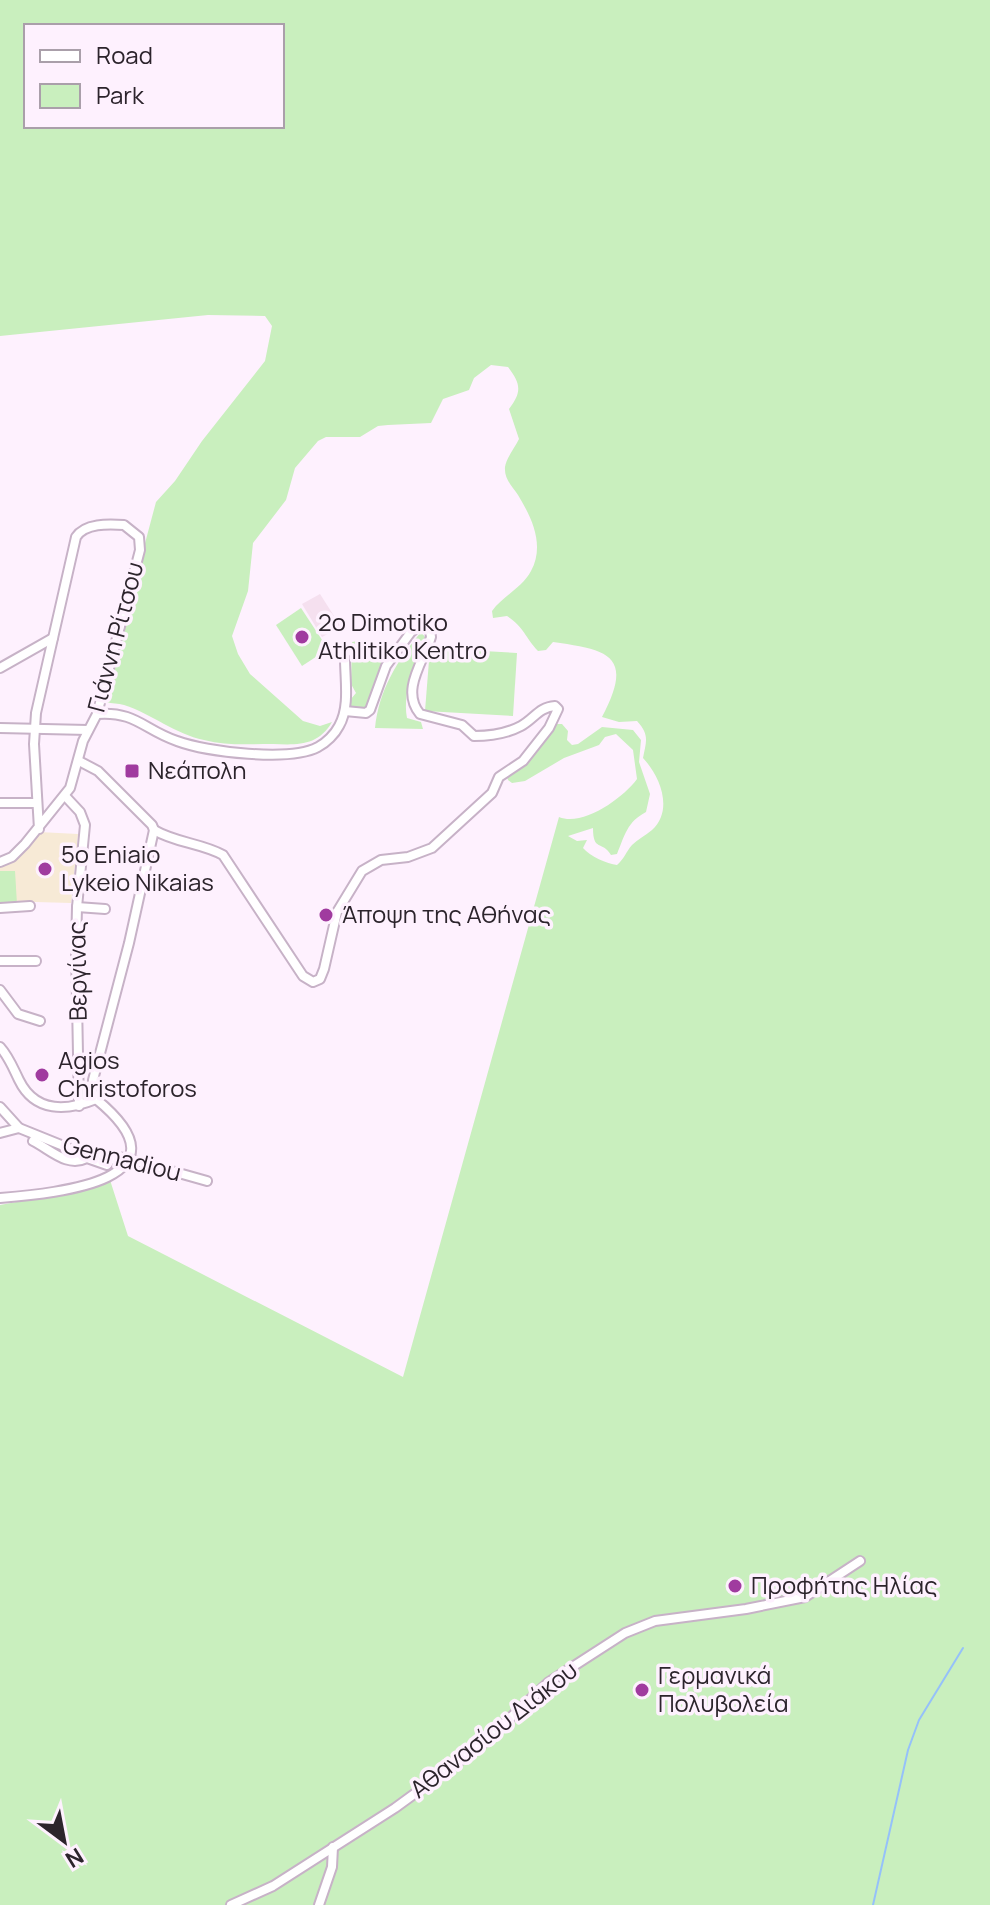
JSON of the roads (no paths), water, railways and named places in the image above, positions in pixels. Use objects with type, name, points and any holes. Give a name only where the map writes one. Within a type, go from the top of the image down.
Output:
[{"type":"street","name":"Γιάννη Ρίτσου","points":[[53,638],[78,533],[88,527],[118,525],[135,531],[140,550],[97,714],[88,730],[66,797]]},
{"type":"street","points":[[79,761],[94,767],[147,819],[154,830],[170,839],[223,855],[303,976],[313,982],[320,979],[339,905],[362,871],[381,860],[408,857],[432,848],[492,793],[499,777],[523,761],[549,728],[558,709],[555,706],[541,709],[519,727],[493,736],[474,736],[462,725],[420,714],[413,699],[413,680],[431,637],[426,626],[421,624],[411,632],[386,666],[370,710],[366,713],[345,711]]},
{"type":"street","points":[[0,668],[53,638]]},
{"type":"street","points":[[39,829],[35,728],[53,638]]},
{"type":"street","points":[[97,714],[122,714],[171,739],[213,750],[237,753],[307,751],[317,748],[334,733],[345,711],[345,659]]},
{"type":"street","points":[[0,728],[88,730]]},
{"type":"street","points":[[0,862],[12,857],[66,797]]},
{"type":"street","name":"Βεργίνας","points":[[66,797],[80,812],[85,825],[77,907],[79,1106]]},
{"type":"street","points":[[0,803],[37,803]]},
{"type":"street","points":[[0,1198],[60,1190],[105,1179],[121,1170],[129,1159],[132,1145],[125,1127],[96,1099],[92,1091],[154,830]]},
{"type":"street","points":[[0,908],[30,906]]},
{"type":"street","points":[[77,907],[105,909]]},
{"type":"street","points":[[0,961],[36,961]]},
{"type":"street","points":[[0,990],[18,1014],[40,1021]]},
{"type":"street","points":[[0,1047],[30,1095],[61,1109],[96,1099]]},
{"type":"street","name":"Gennadiou","points":[[0,1107],[19,1128],[78,1152],[129,1159],[207,1181]]},
{"type":"street","points":[[0,1133],[19,1128]]},
{"type":"street","points":[[33,1141],[65,1161],[79,1162],[87,1158],[107,1165],[112,1157]]},
{"type":"street","name":"Αθανασίου Διάκου","points":[[231,1905],[273,1886],[395,1808],[495,1733],[534,1694],[625,1633],[655,1621],[746,1609],[805,1597],[860,1561]]},
{"type":"street","points":[[319,1905],[332,1867],[333,1847]]},
{"type":"waterway","points":[[873,1905],[908,1750],[919,1720],[963,1648]]},
{"type":"place","name":"2o Dimotiko Athlitiko Kentro","points":[[302,637]]},
{"type":"place","name":"Νεάπολη","points":[[132,771]]},
{"type":"place","name":"5o Eniaio Lykeio Nikaias","points":[[45,869]]},
{"type":"place","name":"Άποψη της Αθήνας","points":[[326,915]]},
{"type":"place","name":"Agios Christoforos","points":[[42,1075]]},
{"type":"place","name":"Προφήτης Ηλίας","points":[[735,1586]]},
{"type":"place","name":"Γερμανικά Πολυβολεία","points":[[642,1690]]}]
